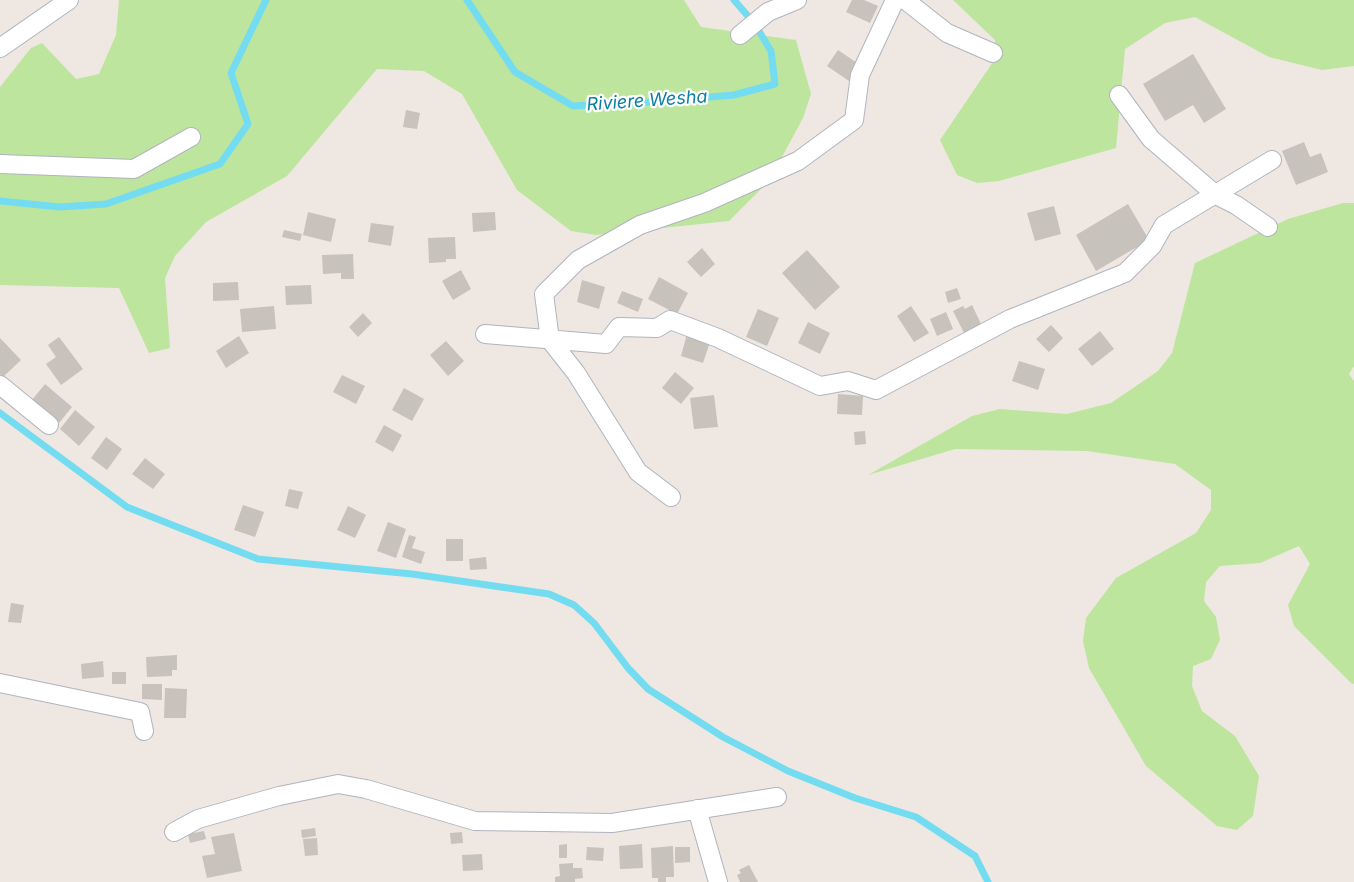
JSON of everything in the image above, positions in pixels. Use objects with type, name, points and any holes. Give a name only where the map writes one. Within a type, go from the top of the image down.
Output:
[{"type":"street","points":[[0,48],[69,0]]},
{"type":"street","points":[[740,35],[768,12],[797,0]]},
{"type":"street","points":[[671,497],[638,472],[576,373],[550,340],[544,294],[578,260],[640,225],[704,203],[798,161],[854,120],[860,75],[896,0]]},
{"type":"street","points":[[905,0],[947,33],[993,53]]},
{"type":"street","points":[[1119,96],[1151,139],[1216,195],[1236,205],[1268,227]]},
{"type":"street","points":[[0,164],[134,169],[191,137]]},
{"type":"street","points":[[485,334],[606,344],[619,327],[657,328],[670,320],[718,338],[820,386],[848,381],[876,390],[1010,319],[1125,273],[1152,246],[1164,225],[1272,160]]},
{"type":"street","points":[[0,385],[49,425]]},
{"type":"street","points":[[0,683],[140,712],[144,731]]},
{"type":"street","points":[[174,832],[198,819],[279,796],[338,784],[366,789],[475,821],[612,823],[777,797]]},
{"type":"street","points":[[697,809],[718,882]]},
{"type":"green space","points":[[119,0],[684,0],[701,27],[796,40],[811,94],[803,118],[769,181],[729,221],[596,235],[571,231],[517,190],[462,94],[424,71],[377,69],[287,176],[206,222],[175,256],[165,278],[170,348],[149,353],[119,288],[0,285],[0,87],[31,48],[42,43],[76,79],[99,74],[116,35]]},
{"type":"green space","points":[[953,0],[1354,0],[1354,66],[1322,70],[1269,57],[1195,17],[1165,23],[1125,49],[1116,148],[999,181],[977,183],[957,175],[940,140],[995,59],[995,40]]},
{"type":"green space","points":[[1343,203],[1354,203],[1354,366],[1349,374],[1354,381],[1354,684],[1294,626],[1288,605],[1310,564],[1299,546],[1260,563],[1220,566],[1206,582],[1204,601],[1216,617],[1220,640],[1211,659],[1193,666],[1192,686],[1202,711],[1235,736],[1259,776],[1253,816],[1237,830],[1217,826],[1146,766],[1089,668],[1083,641],[1086,618],[1116,578],[1196,533],[1211,510],[1211,490],[1175,464],[1087,451],[955,449],[868,475],[972,416],[1000,409],[1067,414],[1111,403],[1158,371],[1172,353],[1195,263],[1288,219]]},
{"type":"building","points":[[852,0],[864,0],[878,6],[870,23],[846,12]]},
{"type":"building","points":[[838,50],[860,65],[849,81],[827,66]]},
{"type":"building","points":[[1193,54],[1226,109],[1204,123],[1193,105],[1165,121],[1143,84]]},
{"type":"building","points":[[406,110],[420,113],[417,129],[403,127]]},
{"type":"building","points":[[1304,142],[1310,157],[1321,153],[1328,172],[1296,185],[1282,151]]},
{"type":"building","points":[[1128,204],[1149,240],[1096,271],[1076,235]]},
{"type":"building","points":[[1054,206],[1061,234],[1035,241],[1027,213]]},
{"type":"building","points":[[308,212],[336,219],[331,242],[303,235]]},
{"type":"building","points":[[495,212],[496,230],[473,232],[472,213]]},
{"type":"building","points":[[371,223],[394,226],[391,246],[368,242]]},
{"type":"building","points":[[284,230],[302,234],[300,241],[282,237]]},
{"type":"building","points":[[455,237],[456,259],[429,263],[428,238]]},
{"type":"building","points":[[702,248],[715,264],[701,277],[687,262]]},
{"type":"building","points":[[807,250],[840,287],[815,310],[782,273]]},
{"type":"building","points":[[353,254],[354,279],[341,279],[341,273],[323,274],[322,255]]},
{"type":"building","points":[[461,270],[471,289],[453,300],[442,281]]},
{"type":"building","points":[[659,277],[688,293],[677,314],[648,299]]},
{"type":"building","points":[[582,280],[605,287],[599,309],[577,302]]},
{"type":"building","points":[[238,282],[239,300],[213,301],[213,283]]},
{"type":"building","points":[[311,285],[312,304],[286,305],[285,286]]},
{"type":"building","points":[[957,288],[961,299],[948,303],[945,292]]},
{"type":"building","points":[[622,291],[643,299],[638,312],[617,303]]},
{"type":"building","points":[[972,305],[981,324],[964,333],[953,311]]},
{"type":"building","points":[[274,306],[276,329],[242,332],[240,309]]},
{"type":"building","points":[[911,306],[929,333],[914,342],[897,316]]},
{"type":"building","points":[[758,309],[779,318],[767,346],[746,337]]},
{"type":"building","points":[[946,312],[953,329],[937,336],[930,319]]},
{"type":"building","points":[[363,313],[372,323],[358,337],[349,327]]},
{"type":"building","points":[[808,322],[830,333],[820,354],[798,343]]},
{"type":"building","points":[[1051,325],[1063,338],[1049,352],[1036,339]]},
{"type":"building","points":[[1100,331],[1114,349],[1092,366],[1078,349]]},
{"type":"building","points":[[687,334],[710,342],[703,363],[681,356]]},
{"type":"building","points":[[239,336],[249,353],[226,368],[216,351]]},
{"type":"building","points":[[59,337],[83,369],[61,385],[46,364],[56,357],[48,345]]},
{"type":"building","points":[[0,338],[21,360],[3,377],[0,374]]},
{"type":"building","points":[[446,341],[464,361],[448,376],[430,355]]},
{"type":"building","points":[[1019,361],[1045,369],[1038,390],[1012,381]]},
{"type":"building","points":[[675,372],[694,388],[681,404],[662,388]]},
{"type":"building","points":[[342,375],[365,386],[356,404],[333,392]]},
{"type":"building","points":[[45,384],[72,407],[59,423],[32,400]]},
{"type":"building","points":[[404,388],[424,399],[412,421],[392,410]]},
{"type":"building","points":[[838,394],[863,396],[862,415],[837,414]]},
{"type":"building","points":[[714,395],[718,427],[694,429],[690,398]]},
{"type":"building","points":[[75,410],[95,427],[79,446],[60,429]]},
{"type":"building","points":[[384,425],[402,435],[393,452],[375,442]]},
{"type":"building","points":[[865,431],[866,444],[855,445],[854,432]]},
{"type":"building","points":[[106,437],[122,449],[107,470],[91,458]]},
{"type":"building","points":[[145,458],[165,474],[153,489],[132,474]]},
{"type":"building","points":[[289,489],[303,492],[298,509],[285,506]]},
{"type":"building","points":[[243,505],[264,512],[255,537],[234,530]]},
{"type":"building","points":[[348,506],[366,515],[355,538],[337,530]]},
{"type":"building","points":[[388,522],[406,529],[396,558],[377,551]]},
{"type":"building","points":[[409,535],[416,537],[412,548],[425,552],[421,564],[402,557]]},
{"type":"building","points":[[446,539],[463,539],[463,561],[446,561]]},
{"type":"building","points":[[486,557],[487,569],[470,570],[469,559]]},
{"type":"building","points":[[11,603],[24,605],[21,623],[8,622]]},
{"type":"building","points":[[177,655],[177,670],[172,670],[172,676],[147,677],[146,657]]},
{"type":"building","points":[[103,661],[104,677],[82,679],[81,664]]},
{"type":"building","points":[[112,672],[126,672],[126,684],[112,684]]},
{"type":"building","points":[[142,684],[162,684],[162,700],[142,699]]},
{"type":"building","points":[[165,688],[187,689],[186,718],[164,718]]},
{"type":"building","points":[[315,828],[316,836],[302,838],[301,830]]},
{"type":"building","points":[[204,831],[206,839],[190,843],[188,834]]},
{"type":"building","points":[[462,832],[463,843],[451,844],[450,833]]},
{"type":"building","points":[[234,833],[242,871],[207,878],[202,856],[215,854],[211,837]]},
{"type":"building","points":[[317,838],[318,855],[305,856],[303,839]]},
{"type":"building","points":[[567,844],[567,858],[559,858],[559,845]]},
{"type":"building","points":[[642,844],[643,868],[620,869],[619,846]]},
{"type":"building","points":[[673,846],[674,877],[666,877],[666,882],[658,882],[658,878],[652,878],[651,848]]},
{"type":"building","points":[[587,847],[604,848],[603,861],[586,860]]},
{"type":"building","points":[[675,847],[690,847],[690,862],[675,863]]},
{"type":"building","points":[[482,854],[483,870],[463,871],[462,855]]},
{"type":"building","points":[[573,863],[573,868],[582,868],[583,878],[575,879],[575,882],[555,882],[555,877],[560,876],[559,864]]},
{"type":"building","points":[[749,865],[758,882],[740,882],[737,875],[741,873],[739,870]]},
{"type":"waterway","name":"Riviere Wesha","points":[[0,201],[60,207],[106,204],[220,164],[248,124],[231,73],[266,0]]},
{"type":"waterway","name":"Riviere Wesha","points":[[467,0],[515,72],[573,106],[734,95],[775,84],[771,51],[754,23],[734,0]]},
{"type":"waterway","points":[[0,413],[127,507],[258,559],[412,574],[549,594],[574,605],[594,623],[628,668],[648,689],[723,737],[788,771],[855,798],[916,817],[975,856],[988,882]]}]
